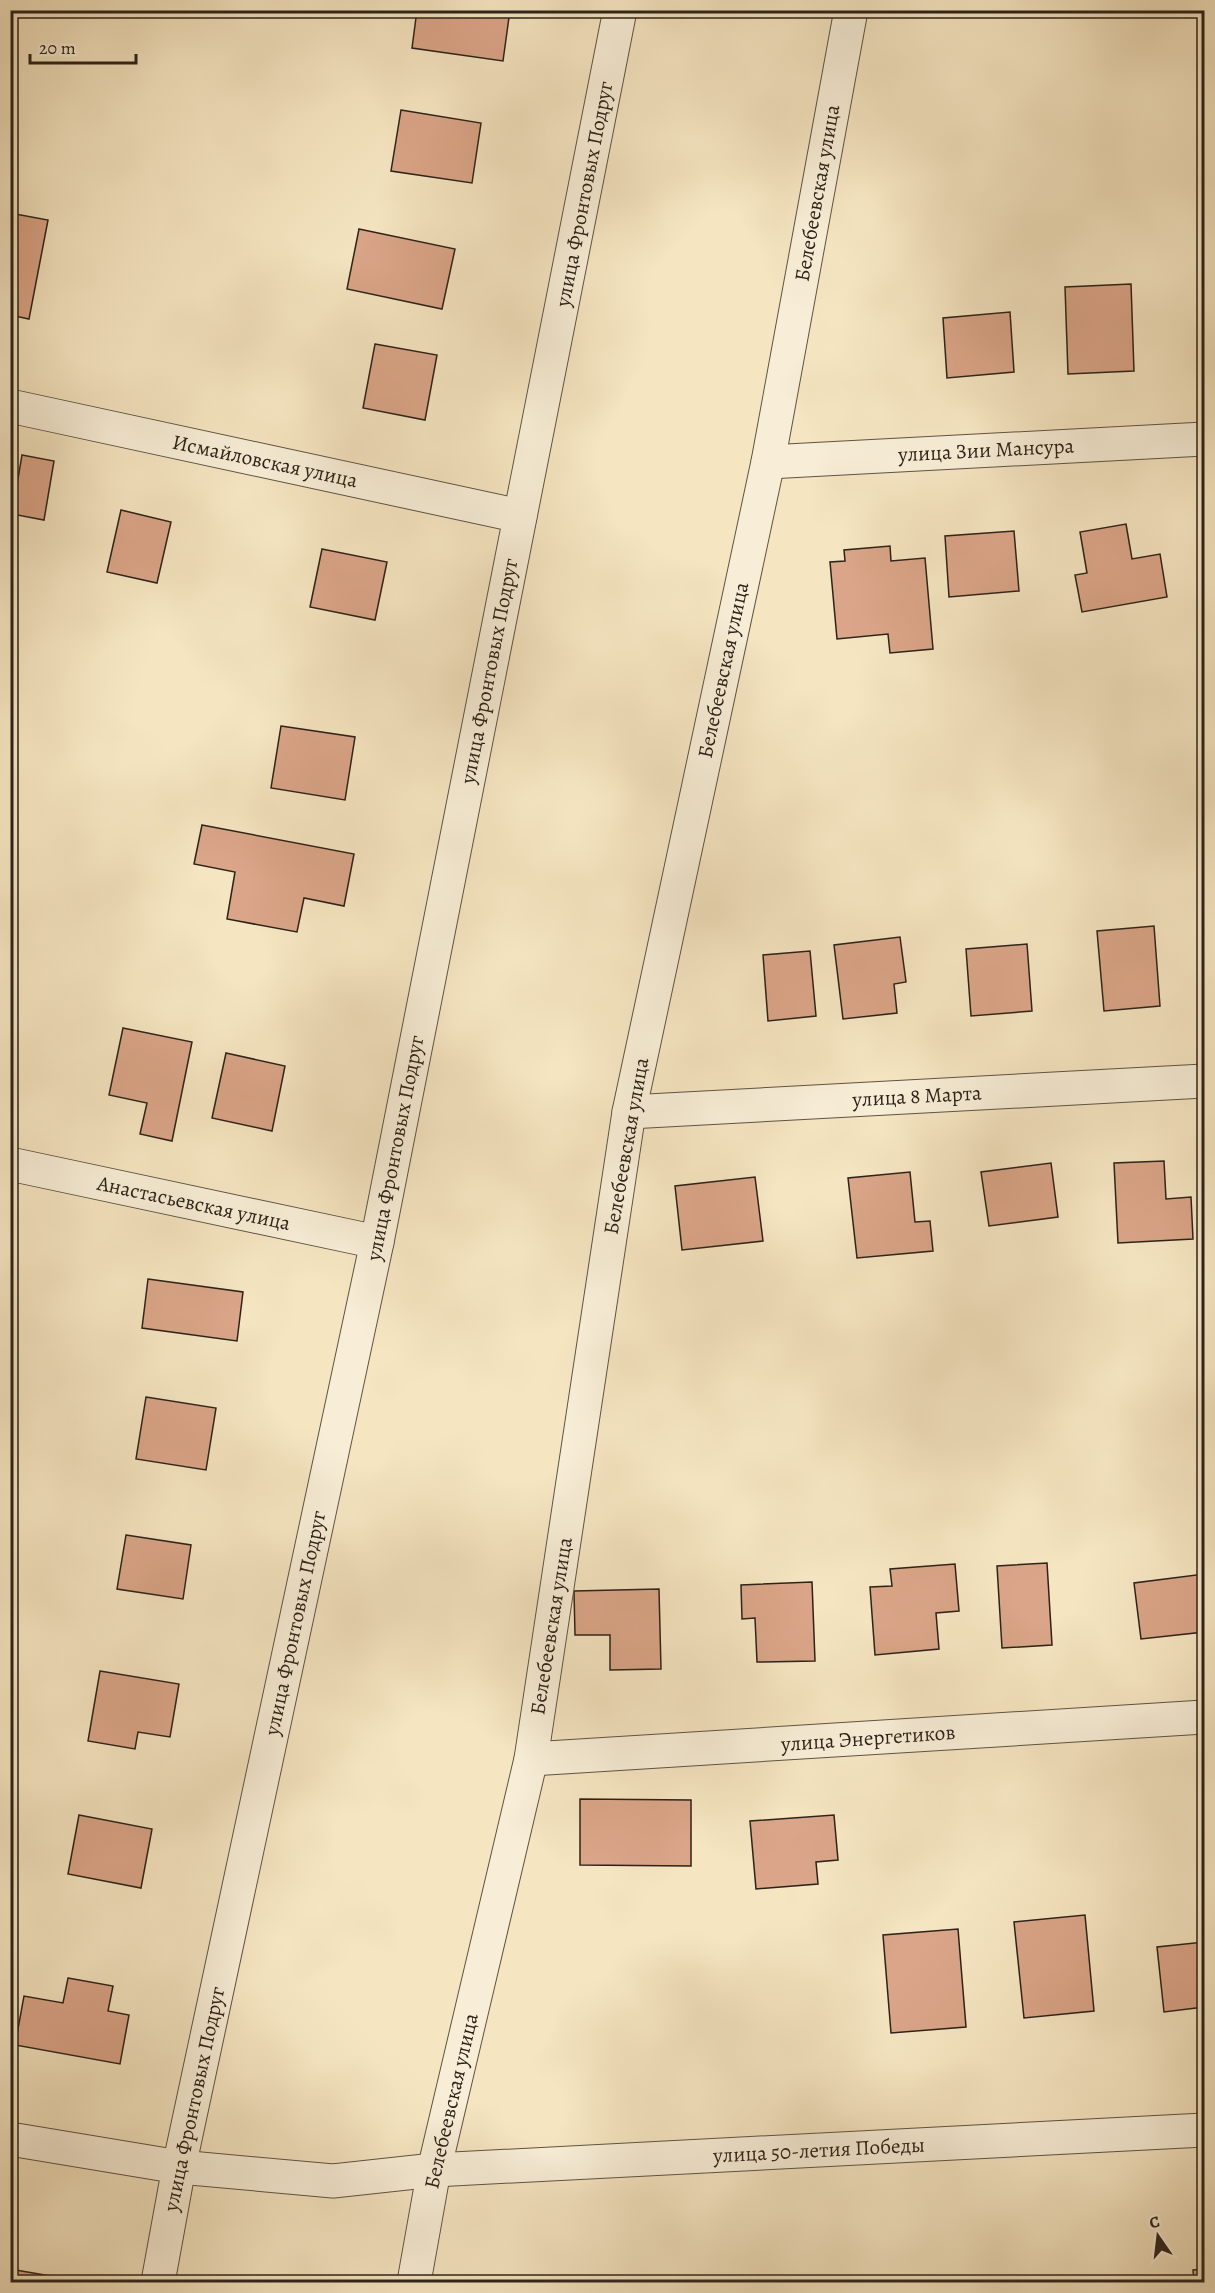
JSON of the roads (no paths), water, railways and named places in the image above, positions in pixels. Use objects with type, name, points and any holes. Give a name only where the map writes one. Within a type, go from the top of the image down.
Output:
[{"type":"street","name":"улица Фронтовых Подруг","points":[[158,2283],[179,2168],[377,1242],[620,10]]},
{"type":"street","name":"Белебеевская улица","points":[[414,2283],[434,2170],[531,1760],[629,1112],[768,462],[851,10]]},
{"type":"street","name":"Исмайловская улица","points":[[10,406],[520,516]]},
{"type":"street","name":"улица Зии Мансура","points":[[768,462],[1204,439]]},
{"type":"street","name":"улица 8 Марта","points":[[629,1112],[1204,1081]]},
{"type":"street","name":"Анастасьевская улица","points":[[10,1164],[377,1242]]},
{"type":"street","name":"улица Энергетиков","points":[[531,1760],[1204,1717]]},
{"type":"street","name":"улица 50-летия Победы","points":[[10,2139],[179,2168],[333,2181],[434,2170],[1204,2130]]}]
